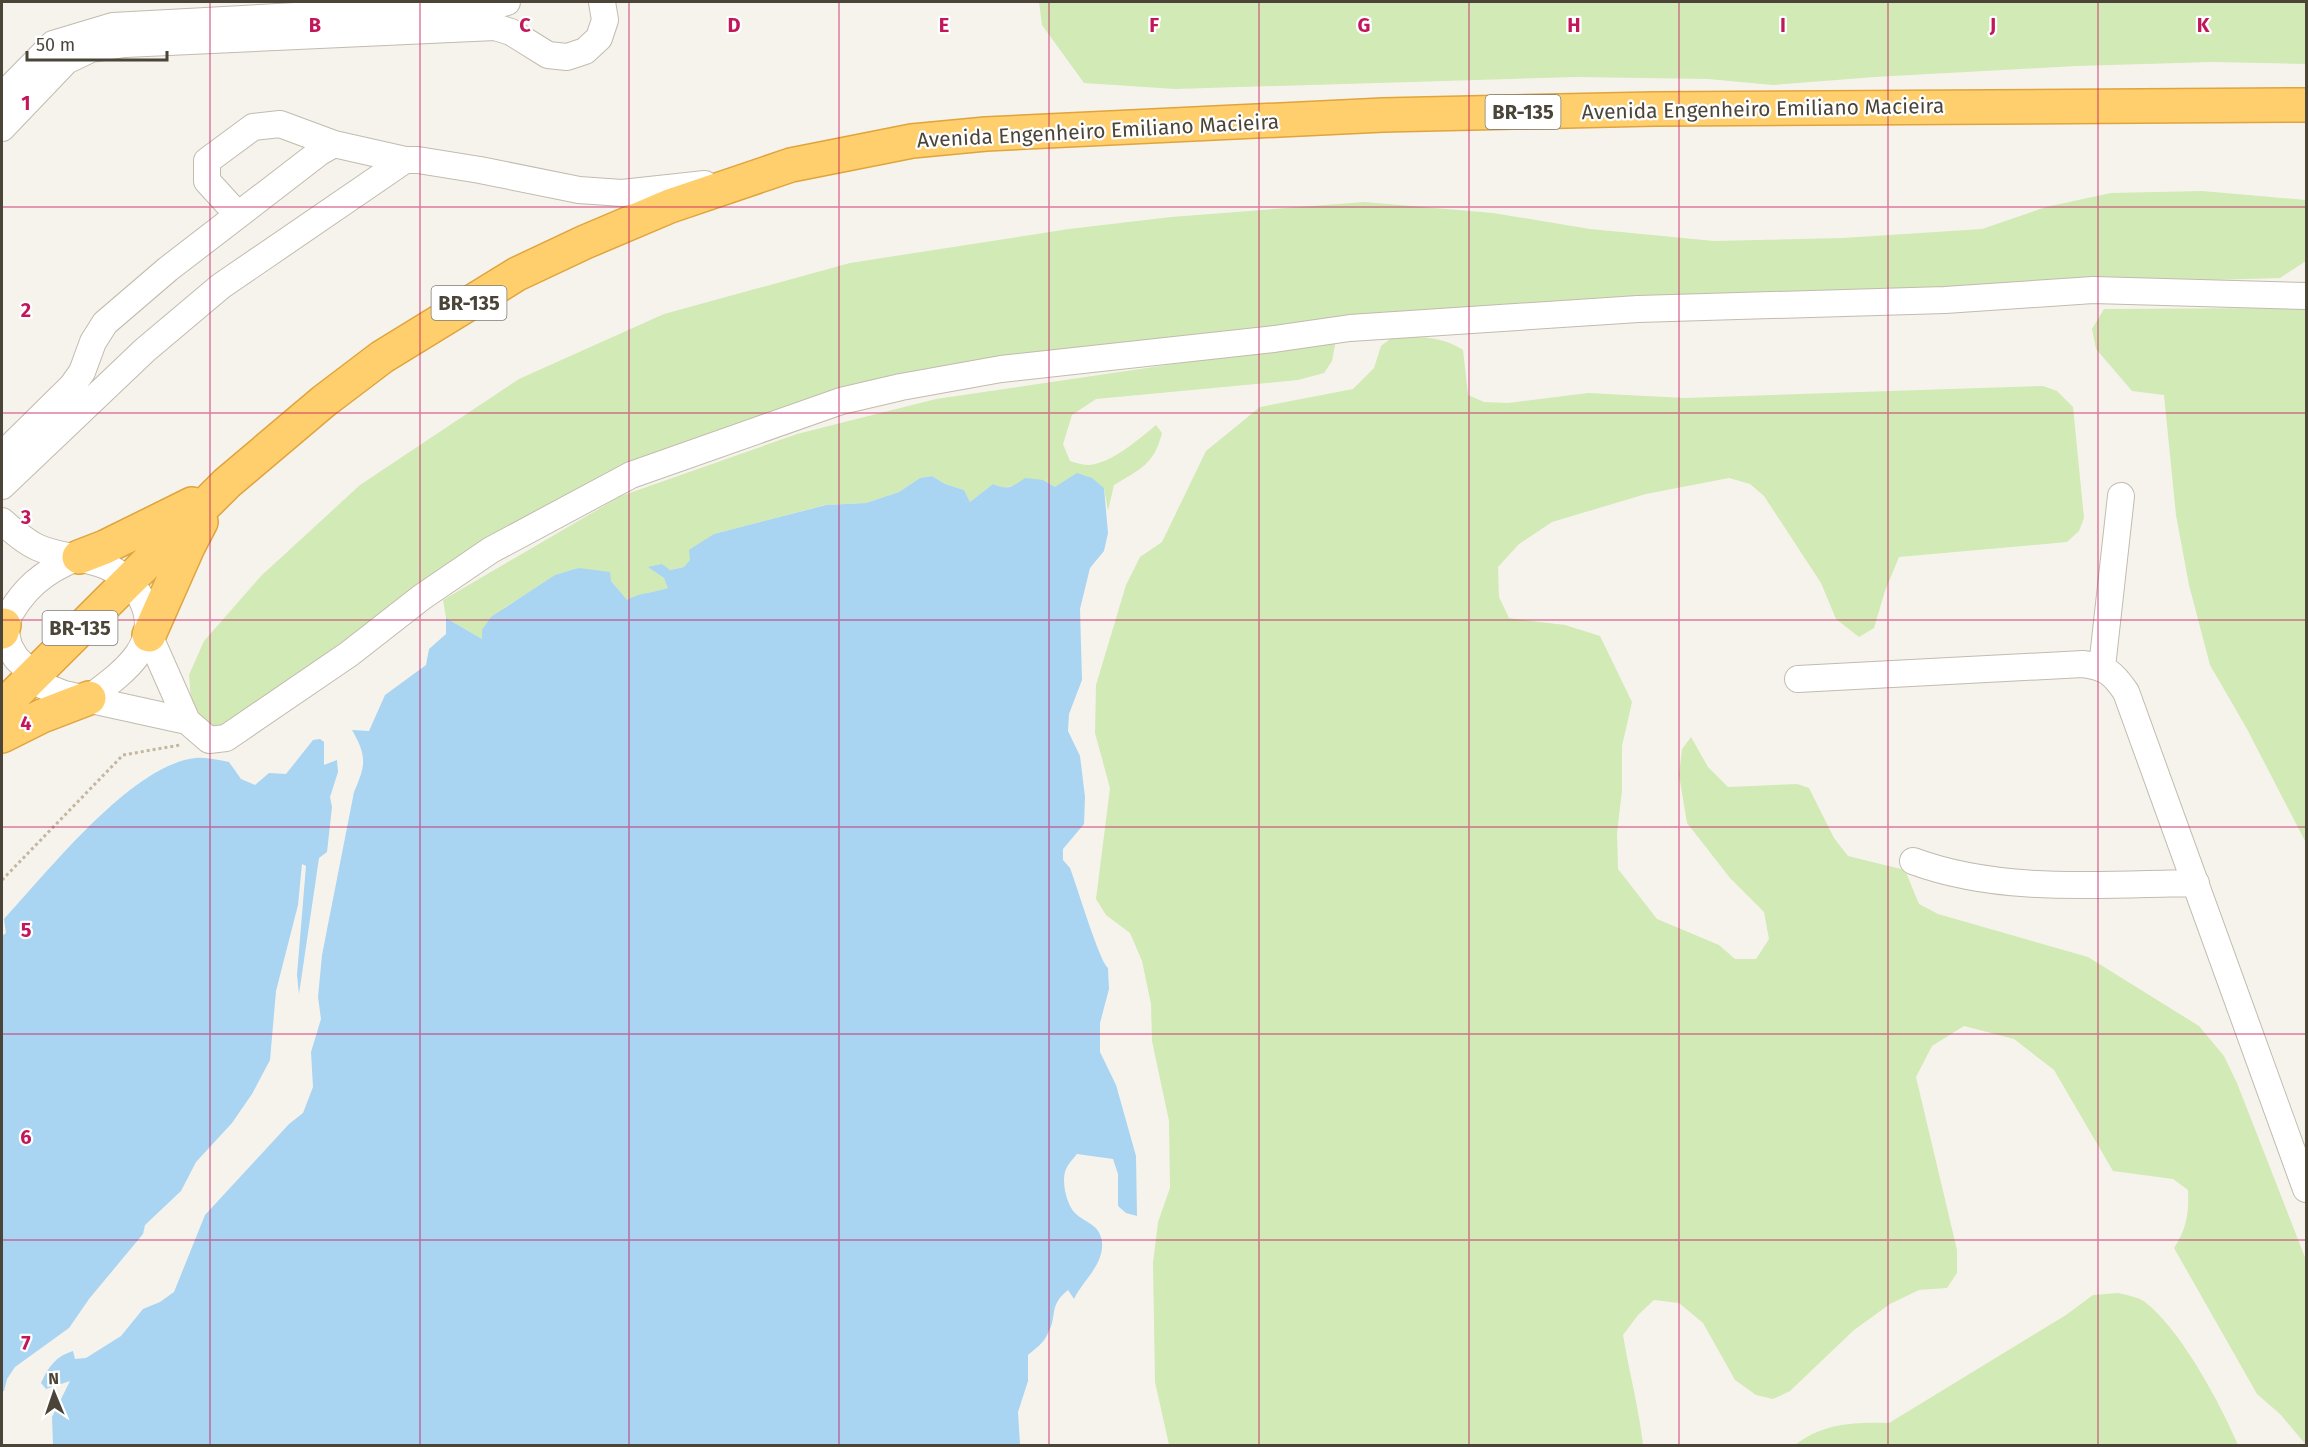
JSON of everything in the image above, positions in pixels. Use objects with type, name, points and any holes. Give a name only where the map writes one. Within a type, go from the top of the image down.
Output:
[{"type":"highway","name":"Avenida Engenheiro Emiliano Macieira","points":[[2,707],[227,483],[324,401],[382,357],[437,321],[518,274],[585,242],[670,206],[791,165],[912,141],[986,134],[1383,115],[1630,109],[2307,105]]},
{"type":"highway","points":[[79,557],[183,510],[227,483]]},
{"type":"highway","points":[[149,635],[188,547],[227,483]]},
{"type":"highway","points":[[2,736],[42,716],[89,698]]},
{"type":"lane","points":[[2,96],[52,44],[87,31],[112,26],[428,12],[507,2]]},
{"type":"lane","points":[[428,12],[512,32],[548,55],[567,57],[585,51],[599,38],[605,20],[602,2]]},
{"type":"lane","points":[[2,128],[66,61],[91,50],[312,17]]},
{"type":"lane","points":[[238,215],[207,181],[207,161],[253,127],[280,124],[334,144],[405,160],[418,159],[579,190],[622,193],[744,180]]},
{"type":"lane","points":[[2,455],[72,386],[82,372],[93,342],[105,323],[238,215],[334,144]]},
{"type":"lane","points":[[2,486],[128,365],[221,286],[405,160]]},
{"type":"lane","points":[[2,521],[39,548],[79,557],[105,566],[129,581],[139,593],[148,611],[149,635],[187,721],[209,740],[226,738],[246,726],[349,654],[422,597],[492,550],[632,475],[841,401],[901,387],[1012,368],[1274,339],[1350,328],[1638,309],[1945,300],[2093,290],[2307,296]]},
{"type":"lane","points":[[2102,667],[2121,496]]},
{"type":"lane","points":[[79,557],[36,580],[14,604],[2,624],[15,658],[44,686],[64,694],[187,721]]},
{"type":"lane","points":[[89,698],[137,657],[149,635]]},
{"type":"lane","points":[[1798,679],[2084,664],[2102,667],[2113,673],[2126,692],[2307,1190]]},
{"type":"lane","points":[[1913,861],[1965,877],[2054,885],[2196,883]]},
{"type":"path","points":[[2,880],[123,755],[209,740]]},
{"type":"green space","points":[[1039,2],[2306,2],[2306,64],[2212,62],[2076,66],[1773,85],[1708,79],[1576,77],[1175,89],[1084,83],[1042,25]]},
{"type":"green space","points":[[2202,191],[2306,200],[2306,261],[2280,278],[1706,295],[892,382],[592,486],[228,731],[207,726],[200,720],[191,701],[189,675],[204,641],[261,576],[360,485],[519,379],[664,314],[850,263],[1069,229],[1171,217],[1364,202],[1493,213],[1590,229],[1714,241],[1843,238],[1982,229],[2046,207],[2111,193]]},
{"type":"green space","points":[[2306,308],[2306,843],[2247,729],[2210,665],[2189,585],[2176,515],[2164,395],[2132,391],[2096,349],[2092,329],[2104,309]]},
{"type":"green space","points":[[1394,336],[1439,340],[1463,350],[1468,395],[1484,402],[1508,403],[1588,393],[1684,398],[2043,386],[2057,391],[2073,407],[2084,518],[2079,531],[2067,542],[1899,557],[1885,591],[1874,628],[1859,637],[1836,619],[1821,583],[1764,496],[1750,484],[1729,478],[1646,494],[1552,522],[1519,544],[1498,567],[1499,597],[1509,618],[1565,625],[1600,636],[1632,702],[1622,746],[1622,791],[1617,833],[1618,869],[1657,919],[1719,945],[1735,959],[1756,959],[1769,939],[1764,912],[1730,878],[1687,823],[1679,775],[1682,749],[1691,737],[1708,767],[1728,787],[1797,784],[1809,788],[1834,838],[1848,856],[1905,870],[1919,904],[1938,914],[2088,957],[2199,1026],[2224,1056],[2237,1083],[2306,1260],[2306,1445],[2281,1415],[2257,1394],[2174,1248],[2182,1234],[2186,1220],[2188,1190],[2173,1179],[2113,1171],[2054,1070],[2014,1039],[1964,1026],[1932,1046],[1916,1077],[1957,1250],[1957,1273],[1947,1288],[1919,1290],[1890,1304],[1854,1330],[1790,1391],[1773,1399],[1756,1395],[1735,1380],[1703,1323],[1679,1303],[1654,1300],[1638,1315],[1623,1335],[1643,1445],[1169,1445],[1155,1382],[1153,1263],[1158,1222],[1170,1188],[1169,1121],[1152,1041],[1151,1004],[1142,961],[1130,933],[1106,915],[1096,899],[1110,788],[1095,733],[1096,685],[1126,585],[1140,557],[1162,542],[1206,451],[1260,407],[1353,389],[1374,368],[1381,346]]},
{"type":"green space","points":[[1336,340],[1332,361],[1324,373],[1298,380],[1096,399],[1072,415],[1063,444],[1070,461],[1082,464],[1089,465],[1107,460],[1156,425],[1162,433],[1155,452],[1145,465],[1114,485],[1108,511],[1104,488],[1055,487],[1043,480],[1001,488],[993,484],[970,502],[964,490],[945,484],[932,476],[920,478],[899,492],[866,503],[825,505],[714,534],[684,567],[669,570],[649,567],[664,578],[669,588],[642,594],[627,601],[611,581],[578,568],[556,575],[504,608],[482,639],[446,618],[443,600],[621,496],[797,434],[936,399]]},
{"type":"green space","points":[[2118,1293],[2136,1297],[2145,1302],[2172,1330],[2198,1368],[2238,1445],[1795,1445],[1817,1432],[1840,1425],[1889,1423],[2066,1315],[2093,1295]]},
{"type":"water","points":[[1077,473],[1092,478],[1104,488],[1108,533],[1104,551],[1090,568],[1080,609],[1082,680],[1069,714],[1068,731],[1080,756],[1085,797],[1084,824],[1063,849],[1063,860],[1070,868],[1094,938],[1108,968],[1109,989],[1100,1023],[1100,1052],[1116,1085],[1136,1156],[1137,1216],[1126,1213],[1118,1206],[1118,1174],[1113,1159],[1077,1154],[1066,1169],[1065,1192],[1075,1213],[1092,1224],[1098,1231],[1101,1236],[1102,1250],[1096,1265],[1074,1299],[1068,1290],[1058,1301],[1046,1337],[1028,1355],[1028,1381],[1018,1412],[1020,1445],[53,1445],[52,1417],[70,1381],[46,1389],[41,1383],[50,1367],[57,1359],[73,1351],[75,1359],[86,1358],[121,1336],[143,1309],[160,1302],[174,1292],[205,1215],[289,1124],[303,1113],[313,1087],[311,1052],[321,1019],[318,997],[322,955],[354,792],[363,767],[360,747],[352,730],[369,731],[385,695],[426,665],[429,649],[446,634],[446,618],[482,639],[482,630],[491,617],[555,575],[578,568],[610,572],[611,581],[627,600],[637,595],[663,590],[668,588],[664,578],[648,567],[662,564],[670,570],[684,567],[690,560],[689,550],[714,534],[826,505],[866,503],[899,492],[920,478],[932,476],[945,484],[964,490],[970,502],[993,484],[1010,487],[1025,478],[1043,480],[1055,487]]},
{"type":"water","points":[[320,739],[324,742],[324,765],[337,760],[338,772],[330,797],[332,807],[327,852],[319,858],[299,994],[297,975],[306,866],[302,864],[298,905],[276,991],[270,1060],[252,1094],[232,1123],[196,1162],[181,1191],[145,1225],[143,1234],[89,1299],[69,1328],[15,1367],[2,1391],[2,936],[6,933],[4,919],[92,824],[118,799],[145,779],[171,765],[204,758],[229,762],[241,779],[255,785],[269,773],[286,774],[313,740]]}]
